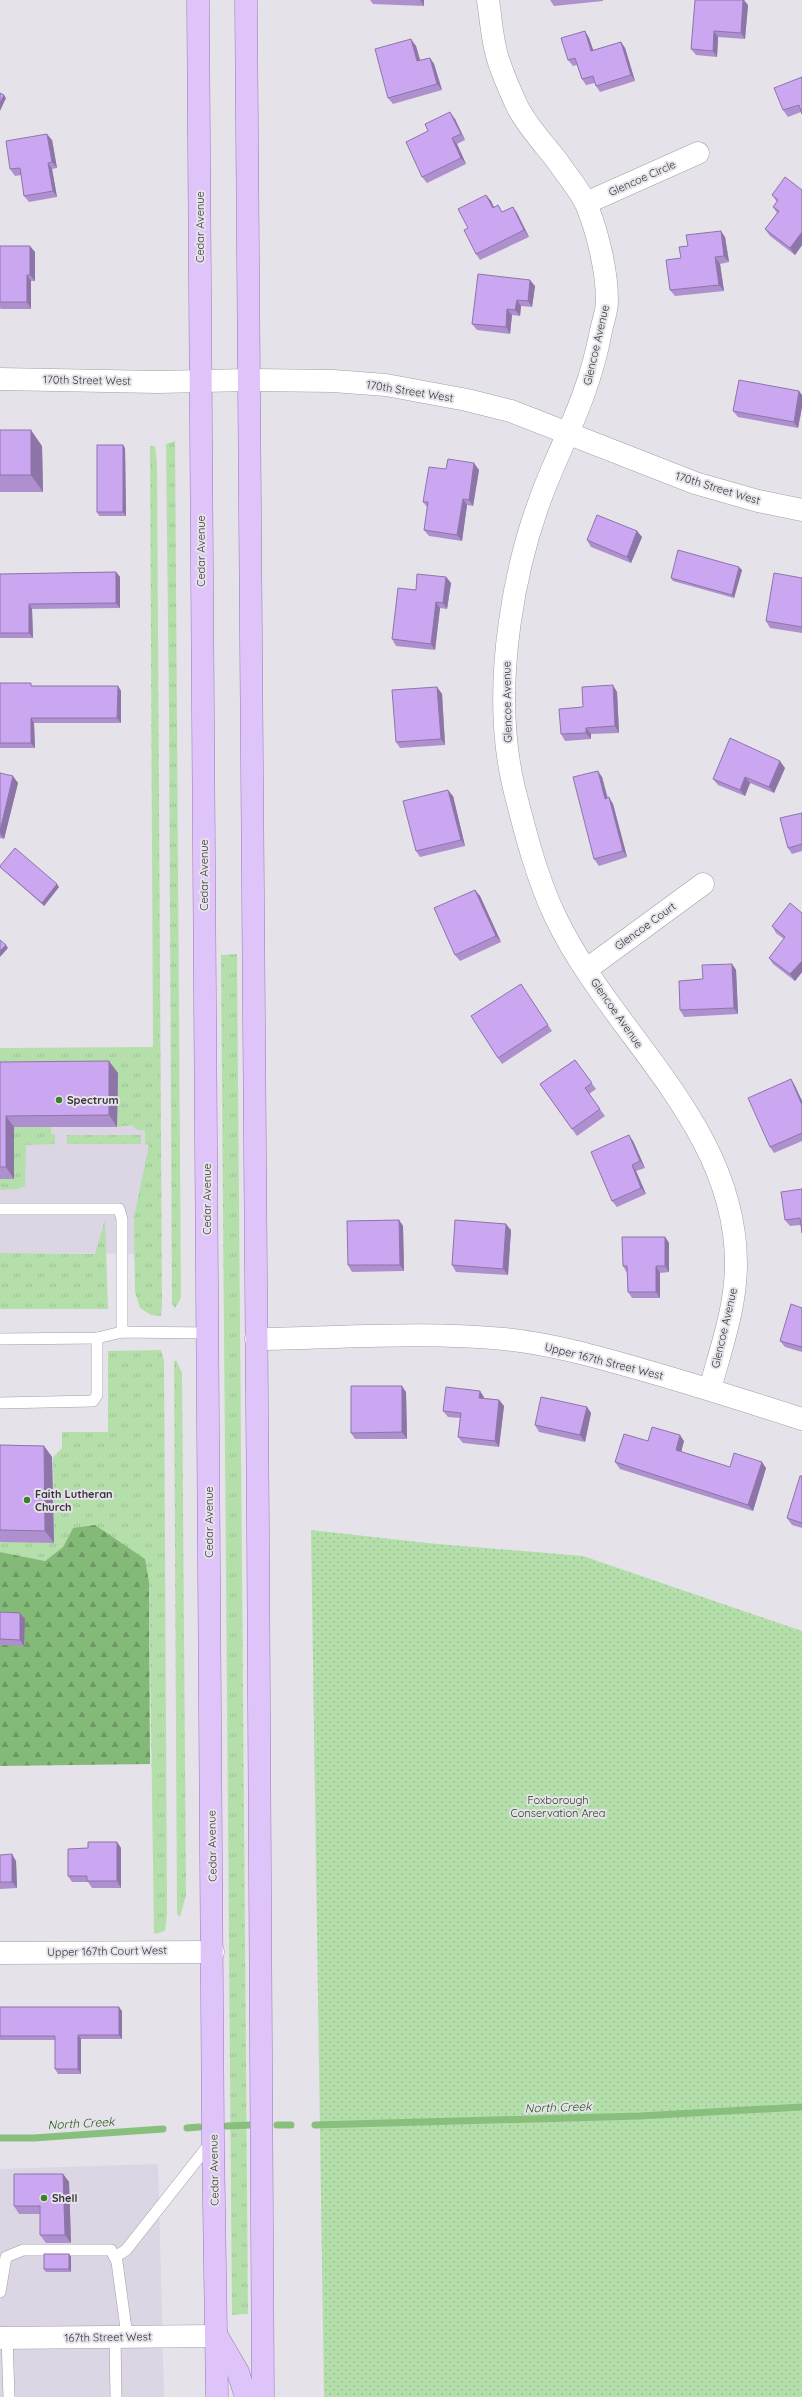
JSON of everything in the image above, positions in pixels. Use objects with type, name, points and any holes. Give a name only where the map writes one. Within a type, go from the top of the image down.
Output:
[{"type":"main road","name":"Cedar Avenue","points":[[198,0],[213,1952],[213,2139],[217,2397]]},
{"type":"main road","points":[[246,0],[263,2397]]},
{"type":"main road","points":[[217,2336],[238,2372],[246,2397]]},
{"type":"street","name":"Glencoe Avenue","points":[[488,0],[497,58],[519,111],[586,203],[600,256],[607,303],[591,377],[569,435],[554,466],[534,521],[514,593],[506,646],[507,738],[513,781],[529,843],[555,917],[587,969],[680,1100],[702,1138],[720,1177],[730,1221],[736,1262],[734,1296],[710,1389]]},
{"type":"street","name":"Glencoe Circle","points":[[586,203],[698,153]]},
{"type":"street","name":"170th Street West","points":[[0,379],[249,380],[386,384],[428,391],[511,411],[569,435],[695,483],[758,501],[802,510]]},
{"type":"street","name":"Glencoe Court","points":[[587,969],[703,884]]},
{"type":"street","name":"Upper 167th Street West","points":[[256,1339],[442,1336],[505,1339],[555,1347],[598,1357],[710,1389],[802,1419]]},
{"type":"street","name":"Upper 167th Court West","points":[[0,1953],[213,1952]]},
{"type":"street","name":"167th Street West","points":[[3,2338],[217,2336]]},
{"type":"lane","points":[[0,1210],[119,1209],[122,1219],[122,1332]]},
{"type":"lane","points":[[0,1339],[97,1338],[122,1332],[208,1333]]},
{"type":"lane","points":[[0,1404],[93,1401],[97,1395],[97,1338]]},
{"type":"lane","points":[[115,2257],[126,2250],[213,2139]]},
{"type":"lane","points":[[0,2292],[6,2257],[23,2250],[111,2250],[117,2262],[121,2336],[116,2397]]},
{"type":"lane","points":[[3,2338],[9,2397]]},
{"type":"shaded area","points":[[0,1048],[153,1048],[156,1254],[0,1253]]},
{"type":"shaded area","points":[[158,2164],[164,2397],[0,2397],[0,2169]]},
{"type":"green space","points":[[175,441],[181,1298],[175,1308],[172,1304],[166,444]]},
{"type":"green space","points":[[150,446],[155,446],[157,463],[161,1316],[151,1315],[140,1308],[135,1292],[134,1217],[149,1145],[145,1144],[145,1130],[137,1130],[132,1125],[117,1127],[118,1073],[0,1074],[0,1048],[153,1047]]},
{"type":"green space","points":[[237,954],[248,2314],[232,2315],[221,955]]},
{"type":"green space","points":[[14,1127],[51,1127],[51,1134],[55,1135],[55,1144],[26,1145],[25,1186],[19,1189],[0,1190],[0,1179]]},
{"type":"green space","points":[[67,1135],[141,1135],[141,1144],[67,1144]]},
{"type":"green space","points":[[105,1220],[108,1309],[0,1309],[0,1253],[95,1254]]},
{"type":"green space","points":[[161,1350],[164,1361],[167,1914],[165,1931],[154,1934],[149,1582],[73,1528],[63,1547],[45,1561],[0,1552],[0,1542],[54,1542],[53,1457],[62,1448],[62,1432],[108,1432],[108,1351]]},
{"type":"green space","points":[[176,1360],[182,1373],[186,1895],[180,1917],[177,1914],[174,1362]]},
{"type":"green space","points":[[95,1525],[145,1559],[149,1582],[150,1764],[0,1766],[0,1552],[45,1561],[63,1547],[73,1528]]},
{"type":"green space","name":"Foxborough Conservation Area","points":[[311,1530],[427,1543],[583,1556],[802,1631],[802,2397],[324,2397]]},
{"type":"building","points":[[695,0],[743,0],[741,33],[714,31],[713,51],[691,49]]},
{"type":"building","points":[[585,31],[591,51],[621,42],[631,75],[596,86],[593,76],[582,79],[575,58],[568,60],[561,38]]},
{"type":"building","points":[[411,39],[417,61],[430,58],[437,84],[388,98],[375,49]]},
{"type":"building","points":[[802,77],[802,114],[799,105],[783,110],[774,88]]},
{"type":"building","points":[[0,93],[4,95],[0,103]]},
{"type":"building","points":[[450,112],[461,134],[452,138],[461,158],[422,177],[406,142],[428,131],[425,124]]},
{"type":"building","points":[[47,134],[52,162],[48,163],[53,191],[24,196],[20,168],[10,169],[6,141]]},
{"type":"building","points":[[785,177],[802,190],[802,232],[790,248],[765,229],[779,211],[773,207],[778,200],[772,195]]},
{"type":"building","points":[[486,195],[493,208],[498,205],[502,212],[513,207],[524,230],[476,254],[464,230],[468,228],[458,209]]},
{"type":"building","points":[[721,231],[724,256],[715,257],[719,285],[670,290],[666,260],[681,258],[679,247],[688,246],[686,235]]},
{"type":"building","points":[[0,246],[30,246],[30,275],[27,275],[27,302],[0,302]]},
{"type":"building","points":[[478,274],[530,280],[528,301],[517,300],[515,310],[507,309],[506,327],[472,324]]},
{"type":"building","points":[[739,380],[799,391],[794,422],[733,411]]},
{"type":"building","points":[[0,430],[31,430],[31,475],[0,475]]},
{"type":"building","points":[[97,445],[123,445],[123,512],[97,512]]},
{"type":"building","points":[[448,459],[474,463],[469,500],[463,499],[457,535],[424,530],[428,502],[423,502],[429,467],[446,469]]},
{"type":"building","points":[[597,515],[637,531],[627,557],[587,540]]},
{"type":"building","points":[[678,550],[739,567],[732,595],[671,578]]},
{"type":"building","points":[[116,572],[116,603],[29,604],[29,633],[0,633],[0,574]]},
{"type":"building","points":[[774,573],[802,578],[802,627],[766,621]]},
{"type":"building","points":[[417,574],[446,577],[443,603],[436,602],[431,644],[392,639],[398,588],[416,590]]},
{"type":"building","points":[[0,683],[31,683],[31,686],[118,686],[117,718],[31,718],[31,743],[0,743]]},
{"type":"building","points":[[613,685],[615,726],[586,728],[586,733],[561,734],[559,709],[583,707],[582,687]]},
{"type":"building","points":[[437,687],[441,739],[396,742],[392,690]]},
{"type":"building","points":[[730,738],[780,761],[769,787],[745,777],[740,790],[713,779]]},
{"type":"building","points":[[598,771],[605,799],[609,797],[623,851],[594,859],[573,777]]},
{"type":"building","points":[[0,773],[13,776],[0,831]]},
{"type":"building","points":[[448,790],[461,840],[416,851],[403,801]]},
{"type":"building","points":[[802,813],[802,844],[788,848],[780,818]]},
{"type":"building","points":[[15,848],[57,884],[42,903],[0,867]]},
{"type":"building","points":[[475,890],[496,936],[455,955],[434,908]]},
{"type":"building","points":[[790,903],[802,913],[802,961],[790,974],[769,958],[785,937],[772,926]]},
{"type":"building","points":[[0,940],[6,945],[0,951]]},
{"type":"building","points":[[732,964],[734,1008],[680,1010],[679,981],[703,979],[702,965]]},
{"type":"building","points":[[521,984],[548,1025],[498,1058],[471,1016]]},
{"type":"building","points":[[575,1060],[592,1083],[585,1088],[600,1109],[572,1129],[540,1084]]},
{"type":"building","name":"Spectrum","points":[[109,1061],[109,1115],[6,1116],[6,1167],[0,1167],[0,1062]]},
{"type":"building","points":[[791,1079],[802,1105],[802,1133],[770,1147],[748,1098]]},
{"type":"building","points":[[629,1135],[640,1161],[632,1165],[641,1188],[612,1201],[591,1152]]},
{"type":"building","points":[[802,1189],[802,1233],[800,1218],[785,1220],[781,1192]]},
{"type":"building","points":[[399,1220],[400,1265],[348,1265],[347,1221]]},
{"type":"building","points":[[455,1220],[506,1224],[503,1269],[452,1265]]},
{"type":"building","points":[[622,1237],[665,1237],[665,1266],[656,1266],[656,1292],[628,1292],[627,1266],[623,1266]]},
{"type":"building","points":[[791,1304],[802,1308],[802,1347],[780,1341]]},
{"type":"building","points":[[351,1386],[402,1386],[402,1432],[351,1433]]},
{"type":"building","points":[[446,1387],[480,1391],[479,1398],[499,1400],[495,1441],[458,1437],[461,1413],[443,1411]]},
{"type":"building","points":[[541,1397],[587,1407],[580,1435],[535,1425]]},
{"type":"building","points":[[652,1427],[680,1435],[676,1450],[730,1467],[734,1453],[762,1462],[748,1505],[615,1462],[624,1434],[648,1441]]},
{"type":"building","name":"Faith Lutheran Church","points":[[0,1445],[44,1446],[45,1531],[0,1530]]},
{"type":"building","points":[[800,1476],[802,1476],[802,1523],[787,1518]]},
{"type":"building","points":[[0,1612],[20,1613],[20,1640],[0,1639]]},
{"type":"building","points":[[88,1842],[117,1842],[117,1881],[87,1881],[87,1876],[68,1876],[68,1849],[88,1848]]},
{"type":"building","points":[[12,1854],[12,1882],[0,1882],[0,1855]]},
{"type":"building","points":[[0,2007],[119,2007],[119,2035],[78,2035],[78,2069],[55,2069],[55,2036],[0,2036]]},
{"type":"building","points":[[14,2174],[63,2174],[65,2235],[40,2235],[40,2206],[14,2206]]},
{"type":"building","points":[[44,2254],[69,2254],[69,2269],[44,2269]]},
{"type":"waterway","name":"North Creek","points":[[315,2125],[640,2116],[802,2107]]},
{"type":"waterway","name":"North Creek","points":[[227,2126],[250,2125]]},
{"type":"waterway","name":"North Creek","points":[[277,2125],[291,2125]]},
{"type":"waterway","name":"North Creek","points":[[187,2128],[199,2127]]},
{"type":"waterway","name":"North Creek","points":[[0,2138],[34,2138],[163,2129]]},
{"type":"place","name":"Spectrum","points":[[59,1100]]},
{"type":"place","name":"Faith Lutheran Church","points":[[27,1500]]},
{"type":"place","name":"Shell","points":[[44,2198]]}]
